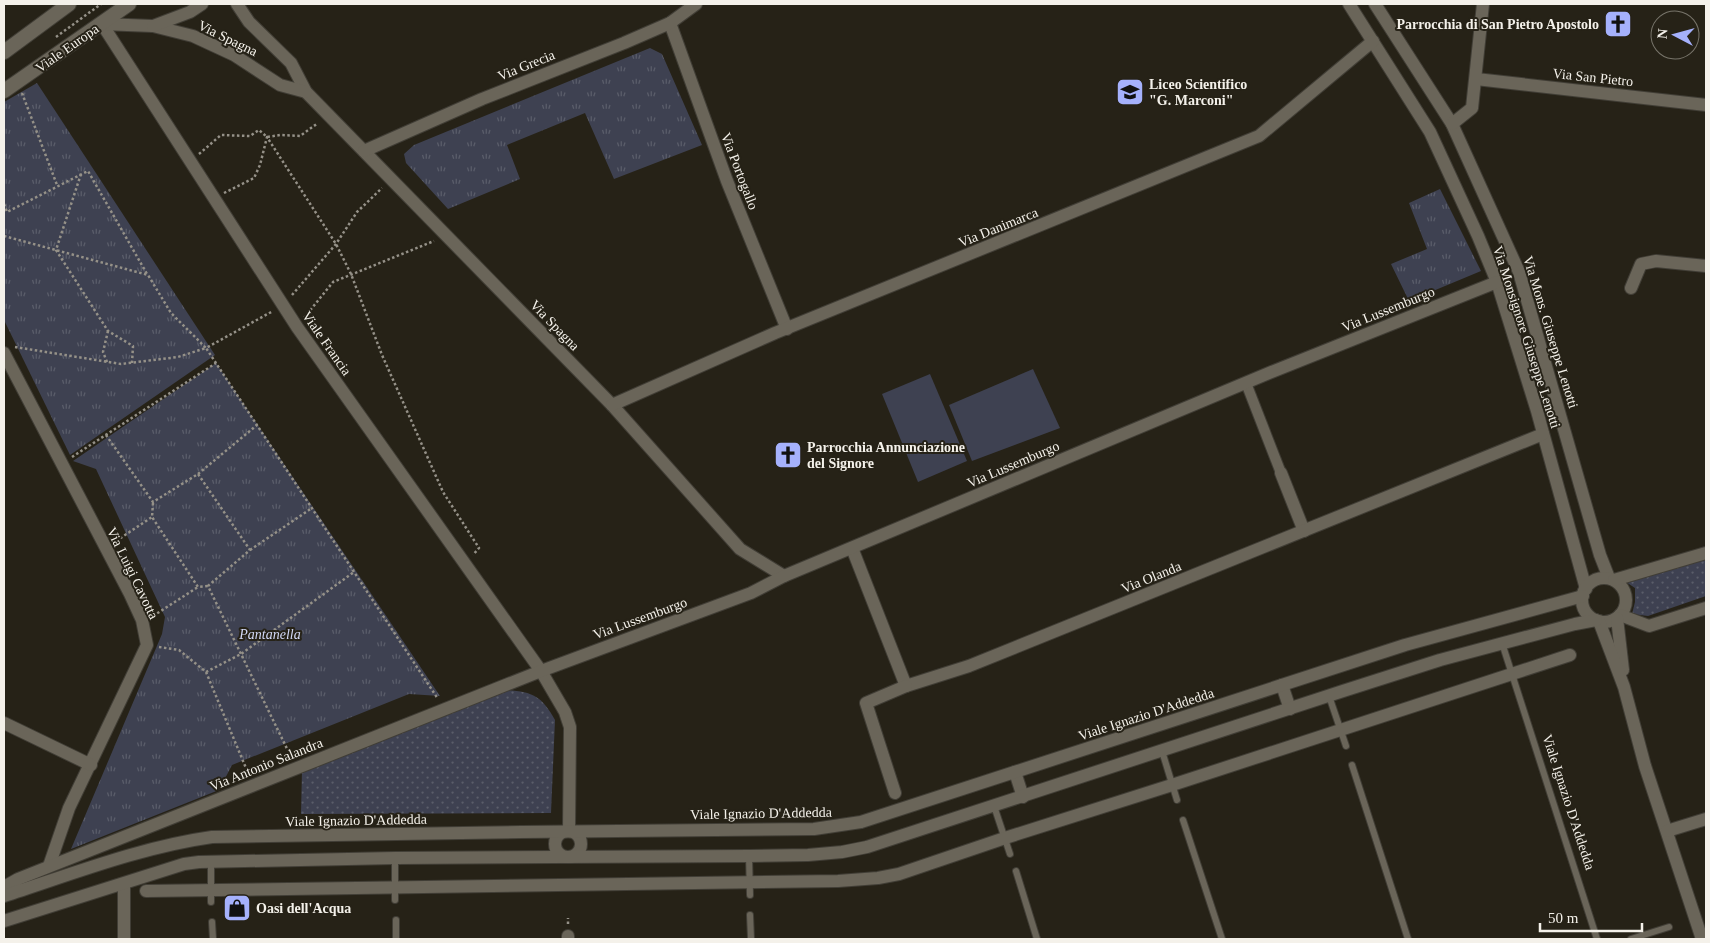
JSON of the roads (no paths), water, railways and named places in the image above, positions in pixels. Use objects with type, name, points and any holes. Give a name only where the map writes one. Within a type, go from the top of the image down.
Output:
[{"type":"street","points":[[4,52],[69,4]]},
{"type":"street","name":"Viale Europa","points":[[4,92],[129,4]]},
{"type":"street","points":[[153,26],[190,12],[202,4]]},
{"type":"street","name":"Via Spagna","points":[[237,4],[249,22],[291,63],[306,92],[612,406],[740,549],[784,576]]},
{"type":"street","name":"Via Grecia","points":[[364,151],[482,99],[670,23],[696,4]]},
{"type":"street","name":"Via Monsignore Giuseppe Lenotti","points":[[1349,4],[1430,132],[1478,236],[1496,282],[1525,372],[1584,592]]},
{"type":"street","name":"Via Mons. Giuseppe Lenotti","points":[[1375,4],[1452,124],[1519,272],[1600,555],[1612,579]]},
{"type":"street","points":[[1452,124],[1472,108],[1483,4]]},
{"type":"street","name":"Via Portogallo","points":[[670,23],[727,181],[786,329]]},
{"type":"street","name":"Via Spagna","points":[[102,24],[153,26],[193,36],[234,55],[280,85],[306,92]]},
{"type":"street","name":"Viale Francia","points":[[102,24],[296,327],[541,671],[565,712],[570,727],[568,831]]},
{"type":"street","name":"Via Danimarca","points":[[612,406],[786,329],[1259,136],[1373,41]]},
{"type":"street","name":"Via San Pietro","points":[[1476,79],[1706,104]]},
{"type":"street","points":[[1631,288],[1640,264],[1656,261],[1706,266]]},
{"type":"street","name":"Via Lussemburgo","points":[[541,671],[751,593],[784,576],[1246,383],[1496,282]]},
{"type":"street","name":"Via Luigi Cavotta","points":[[8,350],[62,464],[130,594],[143,623],[147,645],[91,764]]},
{"type":"street","points":[[1246,383],[1304,531]]},
{"type":"street","name":"Via Olanda","points":[[895,793],[866,703],[906,686],[969,666],[1543,434]]},
{"type":"street","points":[[852,548],[906,686]]},
{"type":"street","points":[[1702,939],[1645,766],[1624,687],[1598,621],[1585,610],[1584,592],[1596,580],[1612,579],[1706,553]]},
{"type":"street","points":[[4,921],[184,864],[395,858],[808,855],[859,849],[1440,660],[1575,624],[1612,621],[1624,610],[1626,596],[1624,589],[1612,579]]},
{"type":"street","name":"Viale Ignazio D'Addedda","points":[[4,896],[183,841],[212,837],[814,829],[861,822],[1428,638],[1584,592]]},
{"type":"street","points":[[1619,616],[1648,626],[1706,608]]},
{"type":"street","points":[[1619,616],[1624,687]]},
{"type":"street","points":[[146,891],[211,896],[750,888],[878,878],[899,874],[1570,655]]},
{"type":"street","name":"Via Antonio Salandra","points":[[4,887],[48,866],[541,671]]},
{"type":"street","points":[[1282,685],[1290,709]]},
{"type":"street","points":[[4,723],[91,764],[69,808],[48,866]]},
{"type":"street","points":[[1015,772],[1023,797]]},
{"type":"street","points":[[895,793],[900,810]]},
{"type":"street","points":[[1667,831],[1706,819]]},
{"type":"street","points":[[568,831],[577,834],[581,844],[578,853],[569,857],[560,854],[555,846],[558,835],[568,831]]},
{"type":"street","points":[[124,884],[124,939]]},
{"type":"lane","name":"Viale Ignazio D'Addedda","points":[[1502,643],[1597,939]]},
{"type":"lane","points":[[1329,696],[1346,746]]},
{"type":"lane","points":[[1162,751],[1176,800]]},
{"type":"lane","points":[[1352,766],[1408,939]]},
{"type":"lane","points":[[994,806],[1010,854]]},
{"type":"lane","points":[[1183,820],[1222,939]]},
{"type":"lane","points":[[749,856],[750,888]]},
{"type":"lane","points":[[395,858],[395,894]]},
{"type":"lane","points":[[211,862],[211,896]]},
{"type":"lane","points":[[1016,870],[1037,939]]},
{"type":"lane","points":[[750,915],[751,939]]},
{"type":"lane","points":[[396,920],[396,939]]},
{"type":"lane","points":[[212,922],[213,939]]},
{"type":"lane","points":[[1631,939],[1669,927]]},
{"type":"place","name":"Parrocchia di San Pietro Apostolo","points":[[1618,24]]},
{"type":"place","name":"Liceo Scientifico \"G. Marconi\"","points":[[1130,92]]},
{"type":"place","name":"Parrocchia Annunciazione del Signore","points":[[788,455]]},
{"type":"place","name":"Oasi dell'Acqua","points":[[237,908]]},
{"type":"park label","name":"Pantanella","points":[[270,634]]}]
